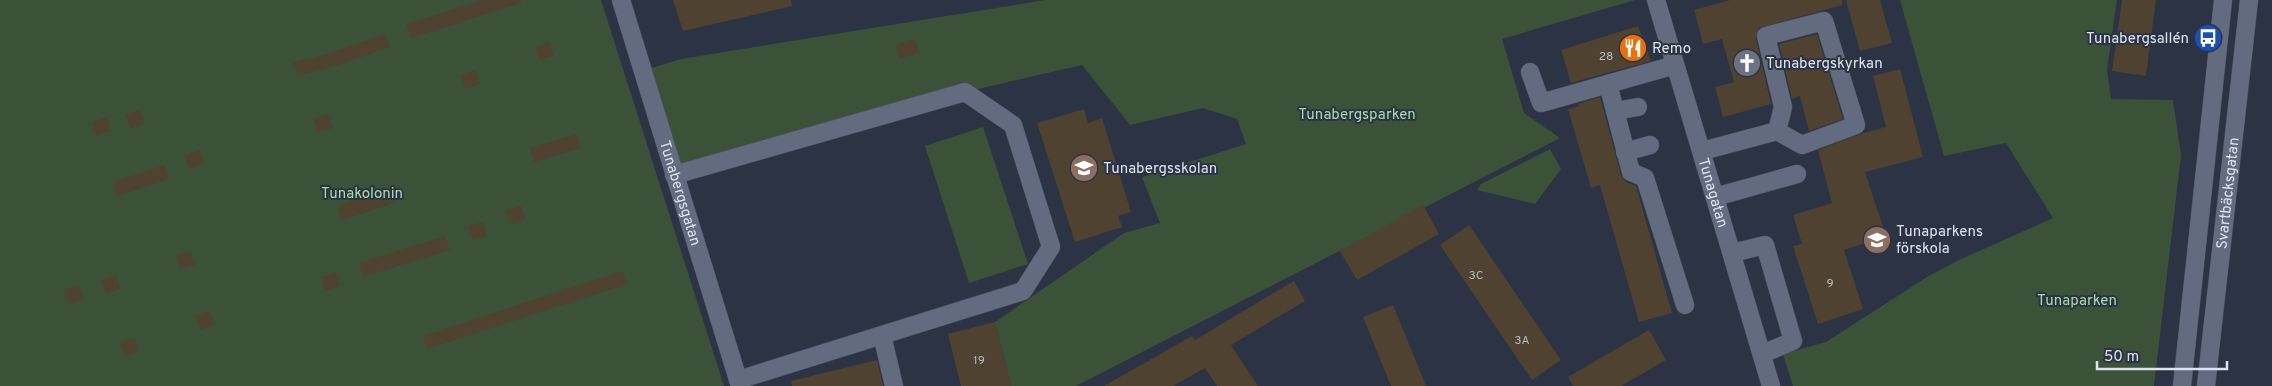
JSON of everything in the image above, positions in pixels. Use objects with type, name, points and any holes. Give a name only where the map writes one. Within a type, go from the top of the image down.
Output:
[{"type":"street","name":"Tunabergsgatan","points":[[621,0],[739,383]]},
{"type":"street","name":"Tunagatan","points":[[1656,0],[1771,386]]},
{"type":"street","name":"Svartbäcksgatan","points":[[2182,386],[2223,0]]},
{"type":"street","name":"Svartbäcksgatan","points":[[2206,386],[2249,0]]},
{"type":"street","points":[[1702,151],[1777,131],[1802,145],[1856,126],[1824,21],[1766,36],[1783,107],[1777,131]]},
{"type":"street","points":[[1530,72],[1540,103],[1676,65]]},
{"type":"street","points":[[1608,84],[1625,152],[1632,172],[1646,178],[1685,305]]},
{"type":"street","points":[[674,175],[965,92],[1013,125],[1051,248],[1023,291],[882,335],[739,383]]},
{"type":"street","points":[[1615,111],[1638,107]]},
{"type":"street","points":[[1625,152],[1650,145]]},
{"type":"street","points":[[1715,197],[1797,174]]},
{"type":"street","points":[[1732,253],[1765,244],[1793,341],[1762,354]]},
{"type":"street","points":[[882,335],[894,386]]},
{"type":"green space","name":"Tunakolonin","points":[[0,0],[601,0],[724,386],[0,386]]},
{"type":"green space","name":"Tunabergsparken","points":[[1045,0],[1635,0],[1502,39],[1524,113],[1560,138],[1076,386],[1011,386],[995,322],[1124,233],[1160,223],[1142,177],[1246,144],[1237,119],[1203,108],[1130,125],[1082,65],[965,92],[674,175],[642,71],[681,59]]},
{"type":"green space","name":"Tunaparken","points":[[1900,0],[2117,0],[2107,70],[2111,99],[2173,100],[2181,155],[2154,386],[1793,386],[1783,354],[1826,342],[1927,277],[1959,260],[2053,218],[2006,143],[1944,156]]},
{"type":"green space","points":[[983,127],[1028,264],[969,283],[925,146]]},
{"type":"green space","points":[[1550,149],[1561,169],[1535,204],[1477,190],[1481,184]]},
{"type":"building","points":[[483,0],[521,0],[521,3],[411,38],[406,24]]},
{"type":"building","points":[[673,0],[791,0],[792,6],[683,31]]},
{"type":"building","name":"Tunabergskyrkan","points":[[1730,0],[1842,0],[1842,5],[1759,28],[1756,38],[1771,104],[1723,117],[1715,87],[1734,82],[1722,39],[1703,44],[1694,10]]},
{"type":"building","points":[[1846,0],[1880,0],[1892,43],[1860,51]]},
{"type":"building","points":[[2122,0],[2156,0],[2146,76],[2112,71]]},
{"type":"building","points":[[1638,26],[1651,61],[1571,83],[1561,50]]},
{"type":"building","points":[[385,34],[390,47],[336,66],[298,76],[293,62],[308,58],[309,60]]},
{"type":"building","points":[[1817,34],[1843,119],[1809,131],[1800,96],[1792,99],[1779,44]]},
{"type":"building","points":[[915,39],[919,53],[899,59],[895,45]]},
{"type":"building","points":[[549,42],[554,56],[539,60],[535,47]]},
{"type":"building","points":[[1900,69],[1923,157],[1865,172],[1886,236],[1844,250],[1863,309],[1818,324],[1793,246],[1802,244],[1793,215],[1832,203],[1818,150],[1886,127],[1873,76]]},
{"type":"building","points":[[476,70],[480,84],[465,89],[461,75]]},
{"type":"building","points":[[1600,97],[1621,175],[1626,182],[1636,186],[1672,313],[1639,322],[1600,185],[1591,188],[1568,109]]},
{"type":"building","name":"Tunabergsskolan","points":[[1084,109],[1088,123],[1102,118],[1131,212],[1118,216],[1122,227],[1075,242],[1037,123]]},
{"type":"building","points":[[140,110],[145,124],[130,129],[126,115]]},
{"type":"building","points":[[328,114],[333,128],[318,132],[314,118]]},
{"type":"building","points":[[107,117],[111,131],[96,136],[92,122]]},
{"type":"building","points":[[577,134],[581,148],[534,162],[529,148]]},
{"type":"building","points":[[200,150],[204,164],[189,169],[185,155]]},
{"type":"building","points":[[165,165],[169,179],[117,196],[113,182]]},
{"type":"building","points":[[389,189],[394,203],[342,220],[337,206]]},
{"type":"building","points":[[1423,205],[1439,234],[1357,280],[1340,251]]},
{"type":"building","points":[[521,206],[526,219],[511,224],[506,210]]},
{"type":"building","points":[[483,222],[487,236],[473,240],[468,226]]},
{"type":"building","points":[[1469,225],[1561,360],[1532,380],[1440,245]]},
{"type":"building","points":[[445,236],[450,250],[363,277],[359,263]]},
{"type":"building","points":[[190,251],[195,265],[180,269],[175,256]]},
{"type":"building","points":[[622,271],[627,284],[427,349],[423,336]]},
{"type":"building","points":[[336,272],[340,286],[325,291],[321,277]]},
{"type":"building","points":[[116,275],[120,289],[106,294],[101,280]]},
{"type":"building","points":[[1294,281],[1305,301],[1231,345],[1258,386],[1217,386],[1205,368],[1173,386],[1104,386],[1192,336],[1195,340]]},
{"type":"building","points":[[79,285],[84,299],[69,304],[64,290]]},
{"type":"building","points":[[1393,305],[1426,386],[1391,386],[1363,317]]},
{"type":"building","points":[[210,311],[214,325],[200,330],[195,316]]},
{"type":"building","points":[[995,322],[1011,386],[961,386],[948,334]]},
{"type":"building","points":[[1649,330],[1666,360],[1621,386],[1573,386],[1568,377]]},
{"type":"building","points":[[135,337],[139,351],[125,356],[120,342]]},
{"type":"building","points":[[877,360],[883,386],[792,386],[791,381]]},
{"type":"place","name":"Tunabergsallén","points":[[2208,38]]},
{"type":"place","name":"Remo","points":[[1633,48]]},
{"type":"place","name":"Tunabergskyrkan","points":[[1747,63]]},
{"type":"place","name":"Tunabergsskolan","points":[[1084,168]]},
{"type":"place","name":"Tunaparkens förskola","points":[[1877,240]]}]
